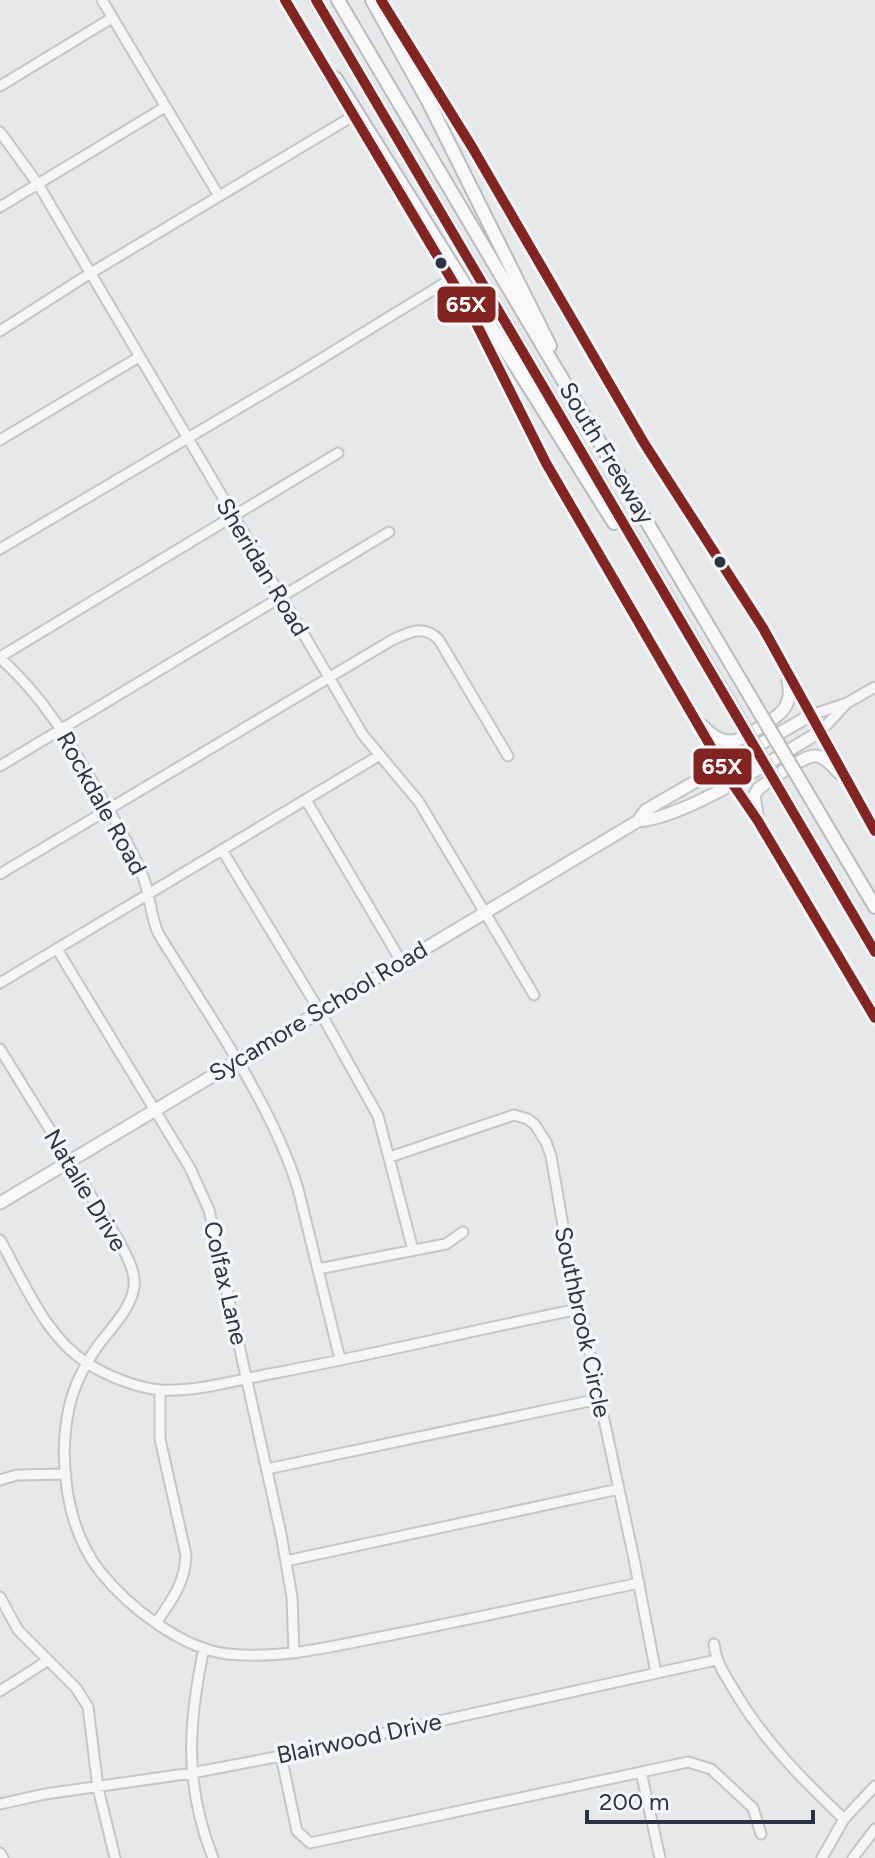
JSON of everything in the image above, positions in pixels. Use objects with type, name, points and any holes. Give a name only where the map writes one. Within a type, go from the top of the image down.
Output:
[{"type":"highway","name":"South Freeway","points":[[316,0],[875,952]]},
{"type":"highway","name":"South Freeway","points":[[338,0],[875,907]]},
{"type":"highway","points":[[372,0],[429,103],[533,308],[565,382]]},
{"type":"highway","points":[[329,75],[336,79],[426,220],[651,584],[662,588]]},
{"type":"main road","points":[[285,0],[487,342],[546,463],[732,783],[758,821],[875,1018]]},
{"type":"main road","name":"South Freeway","points":[[381,0],[472,147],[644,443],[785,666],[875,831]]},
{"type":"main road","points":[[697,720],[710,733],[731,742],[781,715],[791,692],[785,666]]},
{"type":"main road","name":"Sycamore School Road","points":[[0,1203],[638,821],[646,810],[811,715]]},
{"type":"main road","name":"Sycamore School Road","points":[[638,821],[684,809],[821,731]]},
{"type":"main road","points":[[758,821],[754,796],[758,789],[814,756],[821,757],[834,767],[849,786]]},
{"type":"street","points":[[102,0],[219,196]]},
{"type":"street","points":[[0,86],[112,18]]},
{"type":"street","points":[[0,207],[165,107]]},
{"type":"street","points":[[0,331],[353,116]]},
{"type":"street","name":"Sheridan Road","points":[[0,132],[38,184],[363,735],[419,802],[534,995]]},
{"type":"street","points":[[0,549],[451,279]]},
{"type":"street","points":[[0,440],[139,357]]},
{"type":"street","points":[[0,657],[338,453]]},
{"type":"street","points":[[0,766],[389,532]]},
{"type":"street","points":[[0,874],[392,640],[415,630],[433,633],[508,756]]},
{"type":"street","name":"Rockdale Road","points":[[0,657],[43,702],[62,729],[131,848],[149,894],[152,918],[158,933],[236,1059],[292,1166],[340,1359]]},
{"type":"street","name":"Sycamore School Road","points":[[811,715],[847,703],[875,687]]},
{"type":"street","name":"Sycamore School Road","points":[[821,731],[847,703]]},
{"type":"street","points":[[0,983],[380,755]]},
{"type":"street","points":[[306,800],[401,961]]},
{"type":"street","points":[[222,850],[319,1010],[378,1116],[413,1250]]},
{"type":"street","name":"Colfax Lane","points":[[57,949],[190,1168],[209,1210],[286,1561],[292,1597],[294,1653]]},
{"type":"street","name":"Natalie Drive","points":[[0,1049],[119,1241],[134,1273],[130,1300],[87,1363],[69,1406],[65,1438],[66,1474],[75,1522],[89,1557],[110,1583],[156,1623],[204,1648],[228,1654],[294,1653],[639,1583]]},
{"type":"street","name":"Southbrook Circle","points":[[390,1157],[514,1115],[528,1119],[541,1134],[551,1156],[579,1309],[656,1673]]},
{"type":"street","points":[[318,1269],[446,1244],[463,1232]]},
{"type":"street","points":[[0,1240],[52,1328],[74,1354],[122,1380],[160,1390],[187,1389],[247,1378],[579,1309]]},
{"type":"street","points":[[156,1623],[181,1584],[186,1555],[160,1439],[160,1390]]},
{"type":"street","points":[[267,1469],[599,1399]]},
{"type":"street","points":[[0,1480],[17,1475],[66,1474]]},
{"type":"street","points":[[286,1561],[619,1489]]},
{"type":"street","points":[[0,1597],[18,1630],[76,1688],[88,1707],[98,1788],[115,1858]]},
{"type":"street","points":[[714,1644],[716,1660],[752,1721],[795,1773],[844,1819]]},
{"type":"street","points":[[204,1648],[193,1702],[192,1773],[196,1809],[213,1858]]},
{"type":"street","name":"Blairwood Drive","points":[[0,1804],[281,1756],[716,1660]]},
{"type":"street","points":[[0,1691],[47,1661]]},
{"type":"street","points":[[281,1756],[297,1831],[310,1843],[688,1762],[711,1769],[753,1808],[761,1834]]},
{"type":"street","points":[[641,1772],[660,1858]]},
{"type":"street","points":[[822,1858],[844,1819],[875,1786]]},
{"type":"street","points":[[853,1858],[875,1829]]},
{"type":"transit line","name":"65X","points":[[285,0],[469,309],[546,463],[732,783],[758,821],[875,1018]]},
{"type":"transit line","name":"65X","points":[[316,0],[875,952]]},
{"type":"transit line","name":"65X","points":[[381,0],[472,147],[644,443],[763,628],[875,831]]}]
